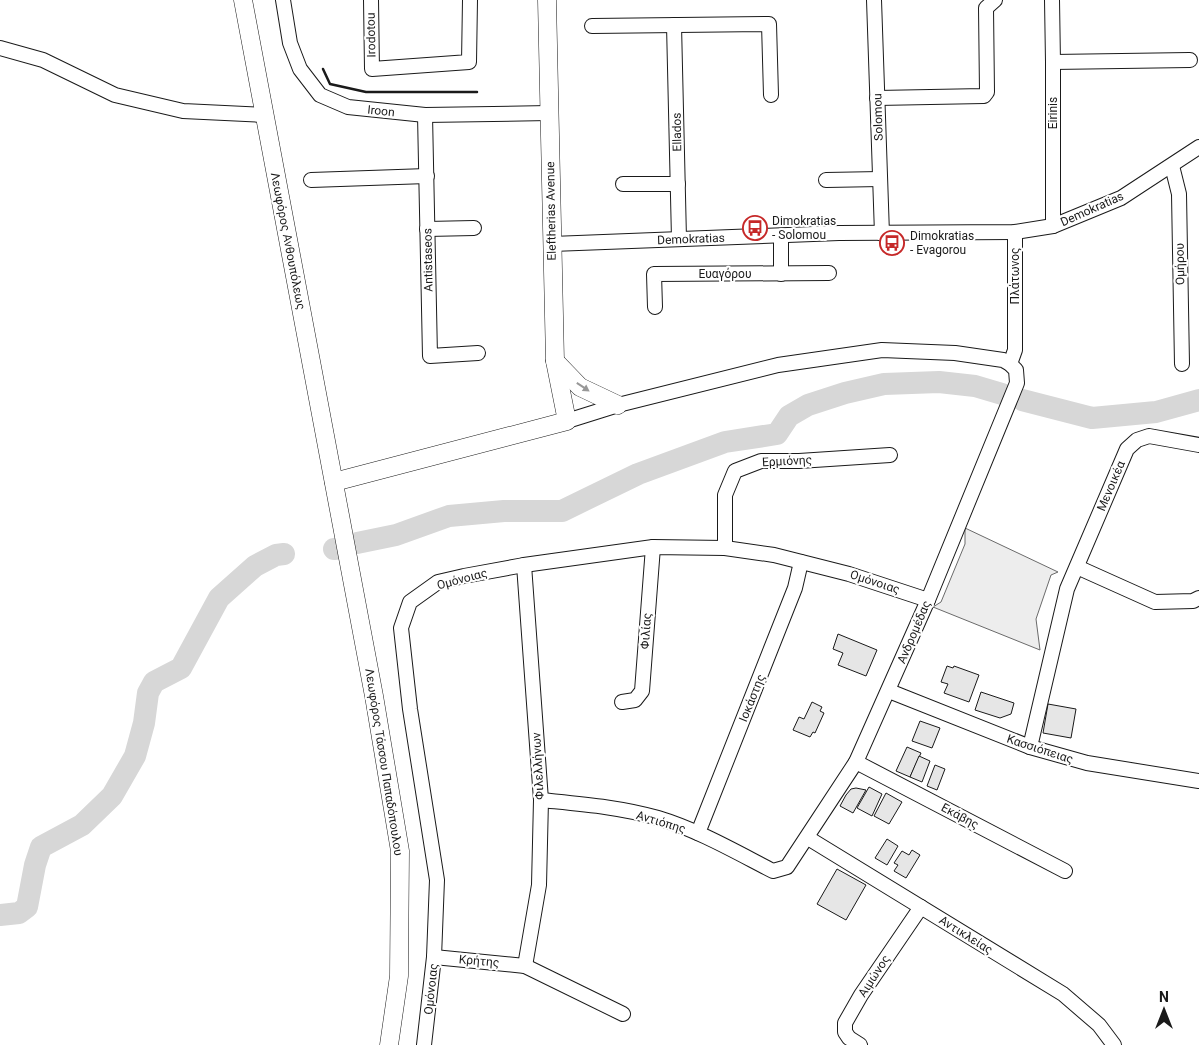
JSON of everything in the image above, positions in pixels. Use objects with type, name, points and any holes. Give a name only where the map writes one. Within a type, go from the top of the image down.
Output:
[{"type":"main road","name":"Λεωφόρος Ανθουπόλεως","points":[[243,0],[334,482]]},
{"type":"main road","name":"Eleftherias Avenue","points":[[547,0],[555,360],[567,421]]},
{"type":"main road","points":[[555,360],[580,387],[618,405]]},
{"type":"main road","points":[[334,482],[567,421]]},
{"type":"main road","name":"Λεωφόρος Τάσσου Παπαδόπουλου","points":[[334,482],[374,696],[400,850],[399,976],[389,1045]]},
{"type":"street","name":"Iroon","points":[[283,0],[290,44],[300,69],[320,95],[348,107],[425,115],[549,113]]},
{"type":"street","name":"Irodotou","points":[[371,0],[372,69],[469,62],[470,0]]},
{"type":"street","name":"Solomou","points":[[874,0],[882,234]]},
{"type":"street","points":[[877,98],[984,96],[987,92],[986,8],[995,0]]},
{"type":"street","name":"Eirinis","points":[[1052,0],[1054,62],[1053,226]]},
{"type":"street","points":[[592,26],[769,24],[771,95]]},
{"type":"street","name":"Ellados","points":[[674,25],[679,239]]},
{"type":"street","points":[[0,48],[43,60],[115,95],[183,111],[264,115]]},
{"type":"street","points":[[1054,62],[1190,60]]},
{"type":"street","name":"Antistaseos","points":[[425,115],[430,356],[478,353]]},
{"type":"street","name":"Demokratias","points":[[552,244],[839,234],[1015,232],[1053,226],[1121,198],[1199,147]]},
{"type":"street","name":"Ομήρου","points":[[1172,166],[1179,194],[1182,364]]},
{"type":"street","points":[[311,180],[427,176]]},
{"type":"street","points":[[826,180],[880,179]]},
{"type":"street","points":[[623,184],[678,184]]},
{"type":"street","points":[[427,229],[474,228]]},
{"type":"street","name":"Πλάτωνος","points":[[1013,367],[1015,350],[1015,232]]},
{"type":"street","points":[[781,236],[781,274]]},
{"type":"street","name":"Ευαγόρου","points":[[655,307],[654,274],[829,273]]},
{"type":"street","points":[[567,421],[618,405],[778,365],[882,350],[955,353],[1003,360],[1013,367]]},
{"type":"street","name":"Ανδρομέδας","points":[[773,871],[788,867],[856,762],[928,600],[1017,383],[1013,367]]},
{"type":"street","name":"Μενοικέα","points":[[1030,747],[1067,589],[1127,449],[1137,440],[1149,436],[1199,444]]},
{"type":"street","name":"Ερμιόνης","points":[[725,548],[725,495],[735,471],[761,461],[799,461],[890,455]]},
{"type":"street","name":"Ομόνοιας","points":[[424,1045],[434,958],[437,880],[410,709],[401,628],[410,602],[438,582],[464,576],[653,546],[725,548],[774,555],[848,574],[928,600]]},
{"type":"street","name":"Φιλίας","points":[[622,702],[635,700],[642,691],[653,546]]},
{"type":"street","name":"Ιοκάστης","points":[[698,833],[796,588],[801,562]]},
{"type":"street","name":"Φιλελλήνων","points":[[524,565],[540,800],[539,885],[524,966]]},
{"type":"street","points":[[1077,567],[1155,602],[1193,601],[1199,598]]},
{"type":"street","name":"Κασσιόπειας","points":[[889,691],[1030,747],[1087,763],[1199,781]]},
{"type":"street","name":"Εκάβης","points":[[856,762],[1065,871]]},
{"type":"street","name":"Αντιόπης","points":[[540,800],[595,805],[658,818],[698,833],[773,871]]},
{"type":"street","name":"Αντικλείας","points":[[808,838],[1063,994],[1098,1025],[1114,1045]]},
{"type":"street","name":"Αιμώνος","points":[[860,1045],[849,1038],[845,1023],[861,995],[920,907]]},
{"type":"street","name":"Κρήτης","points":[[434,958],[524,966]]},
{"type":"street","points":[[524,966],[623,1014]]},
{"type":"shaded area","points":[[965,528],[1058,572],[1051,575],[1036,619],[1040,650],[933,607],[941,602],[965,544]]},
{"type":"building","points":[[838,634],[877,650],[866,676],[838,665],[843,653],[833,649]]},
{"type":"building","points":[[947,666],[953,668],[954,666],[979,675],[969,702],[944,693],[948,684],[941,682]]},
{"type":"building","points":[[981,692],[1014,703],[1011,714],[1000,718],[975,710]]},
{"type":"building","points":[[812,702],[822,707],[820,711],[824,713],[815,733],[813,732],[810,737],[793,730],[799,717],[804,719]]},
{"type":"building","points":[[1048,704],[1076,709],[1071,738],[1043,733]]},
{"type":"building","points":[[920,721],[940,728],[932,748],[912,741]]},
{"type":"building","points":[[907,747],[921,753],[910,777],[896,771]]},
{"type":"building","points":[[919,756],[930,761],[922,782],[910,777]]},
{"type":"building","points":[[935,765],[945,769],[937,790],[927,786]]},
{"type":"building","points":[[869,787],[882,794],[872,816],[857,808]]},
{"type":"building","points":[[851,789],[866,790],[853,813],[840,806]]},
{"type":"building","points":[[886,793],[902,802],[889,824],[874,816]]},
{"type":"building","points":[[887,839],[898,846],[887,865],[875,858]]},
{"type":"building","points":[[912,850],[920,855],[906,878],[894,871],[898,865],[894,863],[902,851],[909,855]]},
{"type":"building","points":[[837,869],[866,885],[846,920],[817,904]]},
{"type":"waterway","points":[[357,543],[396,535],[449,516],[504,511],[562,511],[638,474],[725,442],[777,434],[789,416],[808,405],[845,393],[884,384],[939,382],[975,386],[1002,394]]},
{"type":"waterway","points":[[1022,400],[1092,418],[1156,412],[1199,400]]},
{"type":"waterway","points":[[0,915],[19,913],[27,907],[35,865],[41,847],[82,825],[112,796],[135,756],[144,723],[148,693],[154,682],[181,668],[219,598],[255,566],[276,555],[284,554]]},
{"type":"wall","points":[[323,69],[330,84],[366,92],[477,92]]},
{"type":"place","name":"Dimokratias - Solomou","points":[[755,228]]},
{"type":"place","name":"Dimokratias - Evagorou","points":[[892,243]]}]
